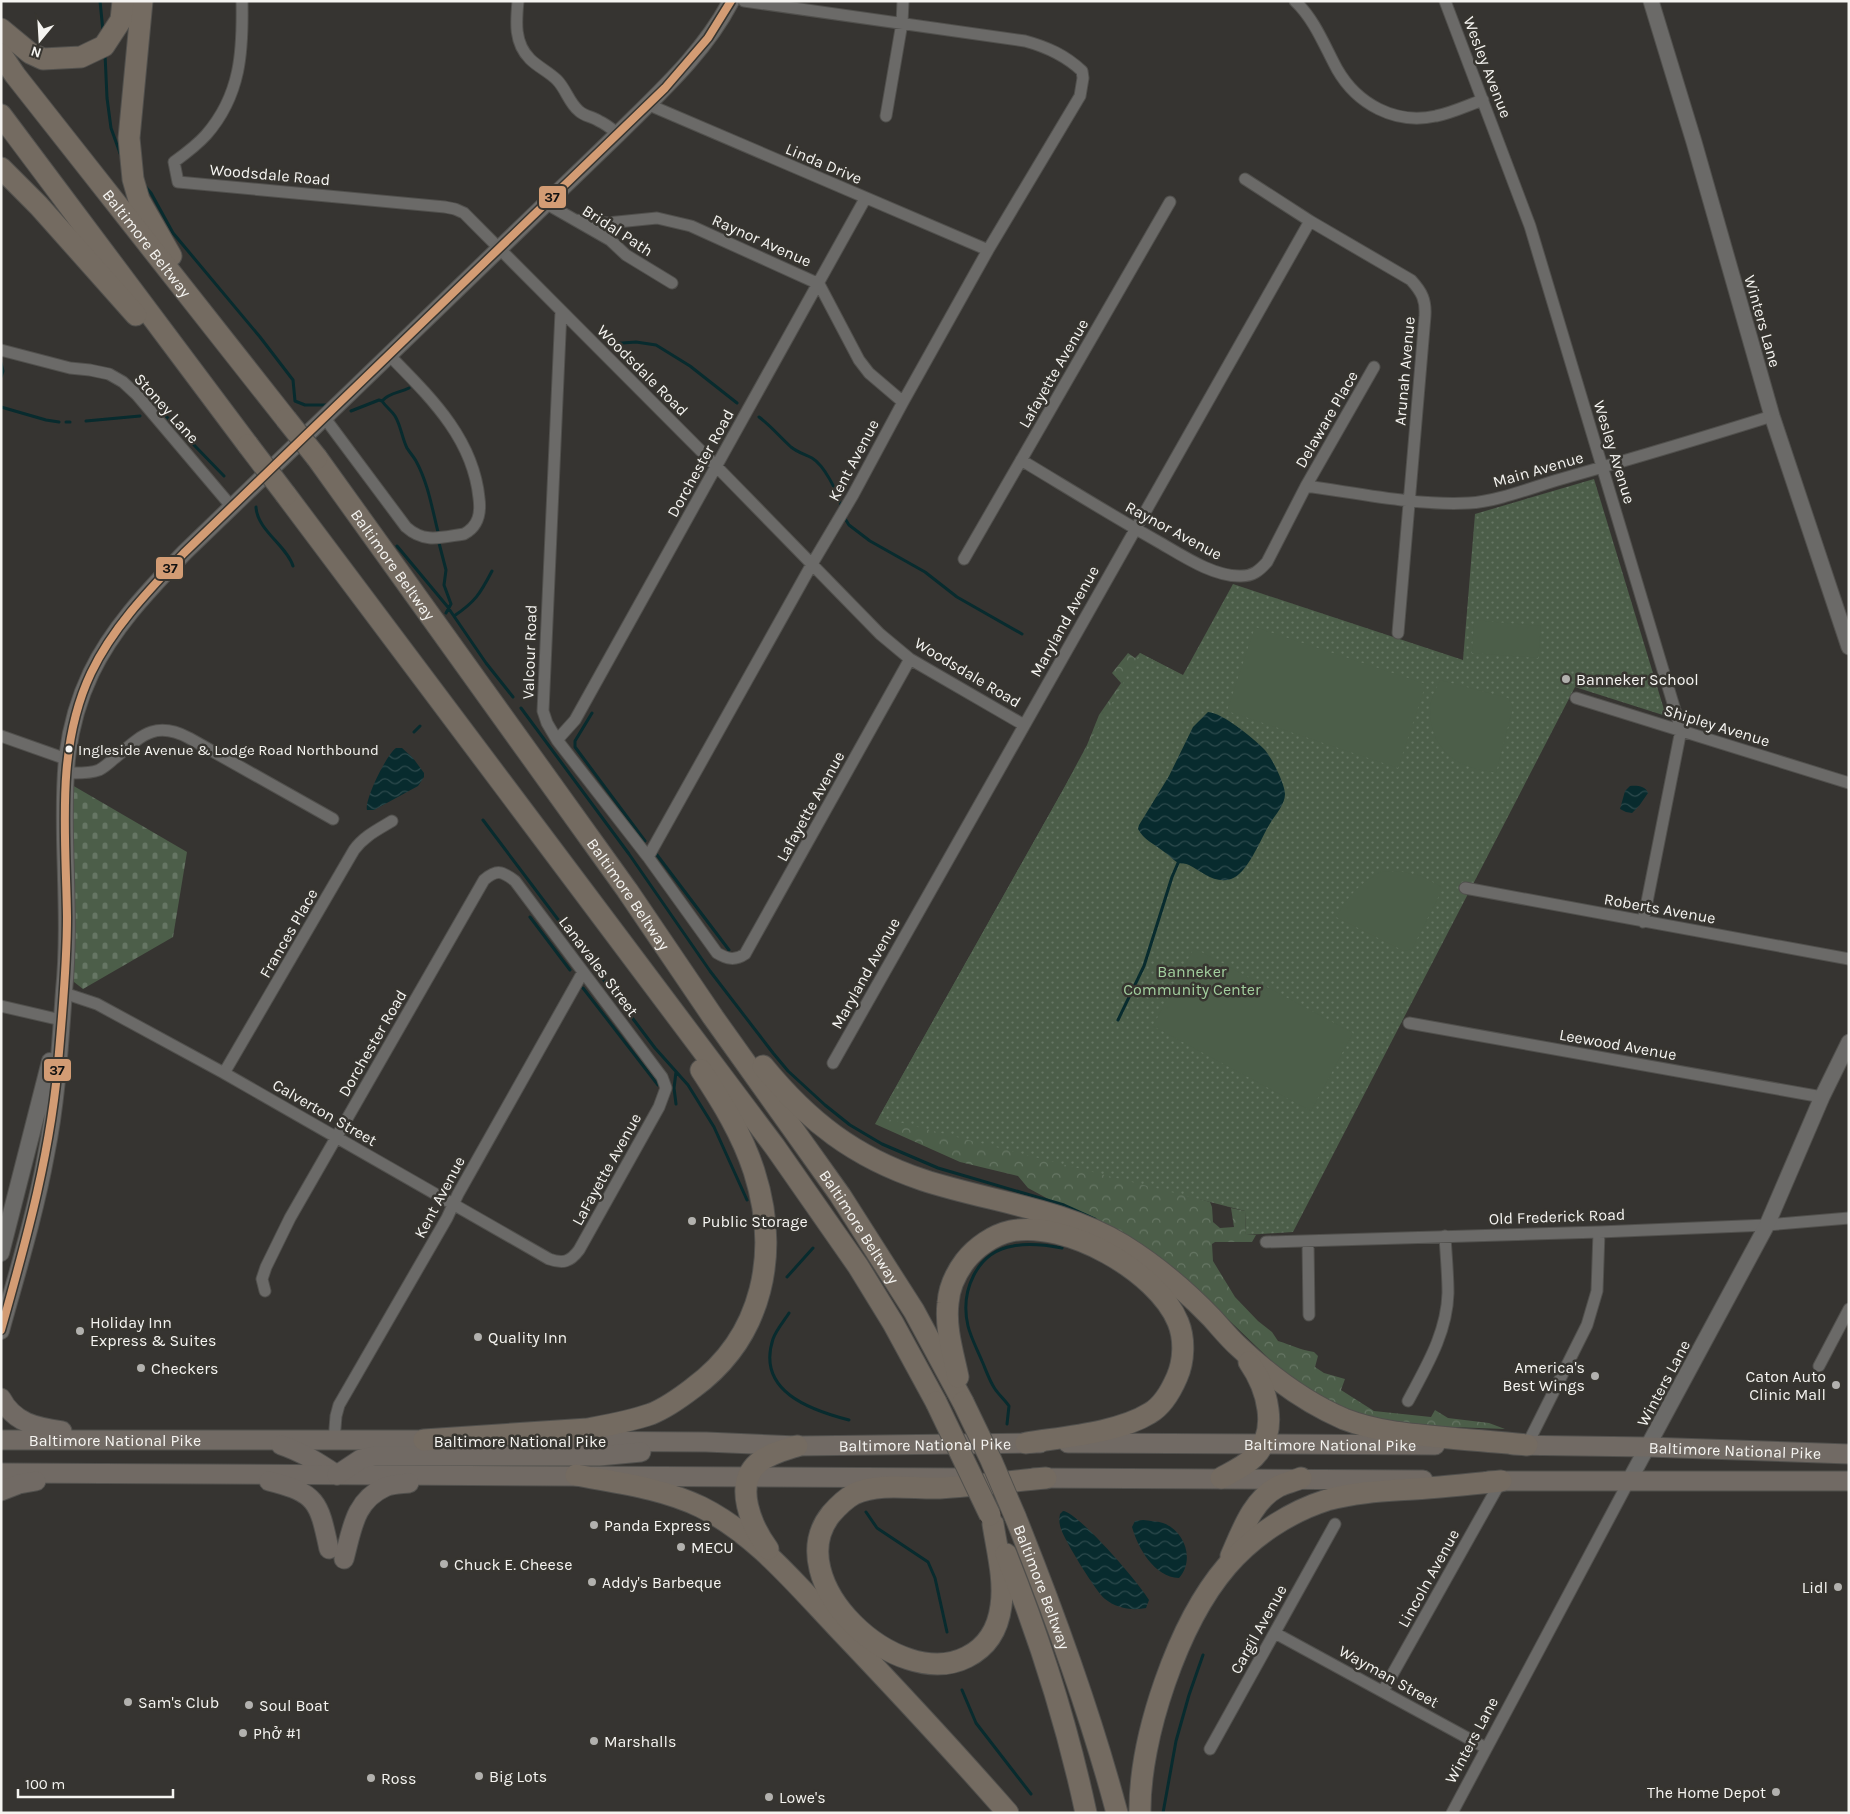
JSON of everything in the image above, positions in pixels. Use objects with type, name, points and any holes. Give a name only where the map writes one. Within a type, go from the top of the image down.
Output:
[{"type":"highway","points":[[1,29],[30,53],[43,59],[81,57],[104,46],[121,20],[123,1]]},
{"type":"highway","points":[[142,1],[129,138],[133,179],[139,200],[169,252],[256,383]]},
{"type":"highway","name":"Baltimore Beltway","points":[[1,54],[15,75],[317,458],[628,890],[713,1017],[840,1195],[877,1251],[918,1318],[963,1402],[992,1460],[1016,1516],[1063,1638],[1084,1699],[1117,1813]]},
{"type":"highway","name":"Baltimore Beltway","points":[[1,115],[775,1147],[821,1211],[893,1323],[936,1402],[992,1519],[1043,1652],[1062,1710],[1086,1813]]},
{"type":"highway","points":[[1,168],[34,200],[226,416]]},
{"type":"highway","points":[[424,1440],[588,1428],[652,1413],[681,1398],[704,1381],[723,1362],[744,1329],[761,1292],[766,1262],[767,1232],[760,1193],[744,1145],[731,1117],[716,1092],[580,886]]},
{"type":"highway","points":[[628,890],[774,1080],[838,1139],[877,1162],[917,1178],[1045,1212],[1095,1230],[1121,1244],[1166,1274],[1212,1318],[1254,1369],[1261,1384],[1269,1416],[1268,1431],[1256,1456],[1221,1478]]},
{"type":"highway","points":[[963,1402],[947,1321],[948,1302],[952,1284],[958,1270],[975,1251],[994,1237],[1012,1231],[1030,1230],[1051,1232],[1072,1238],[1094,1246],[1116,1258],[1156,1290],[1170,1307],[1178,1323],[1182,1338],[1182,1357],[1179,1372],[1172,1388],[1151,1413],[1130,1423],[1112,1428],[1026,1443]]},
{"type":"highway","points":[[1237,1346],[1292,1392],[1318,1407],[1377,1430],[1527,1445]]},
{"type":"highway","points":[[779,1566],[763,1542],[749,1510],[746,1489],[748,1476],[756,1465],[764,1459],[797,1446]]},
{"type":"highway","points":[[576,1475],[654,1490],[689,1501],[718,1516],[732,1526],[779,1566],[938,1733],[1008,1813]]},
{"type":"highway","points":[[992,1519],[1001,1576],[1002,1604],[992,1633],[984,1645],[974,1654],[960,1661],[945,1664],[919,1662],[891,1652],[876,1643],[862,1633],[836,1604],[820,1568],[818,1551],[820,1535],[826,1520],[843,1501],[855,1494],[872,1489],[941,1488],[1046,1478]]},
{"type":"highway","points":[[1227,1566],[1258,1502],[1279,1486],[1301,1478]]},
{"type":"highway","points":[[1140,1813],[1146,1751],[1162,1691],[1187,1630],[1213,1585],[1227,1566],[1261,1535],[1280,1521],[1326,1501],[1375,1491],[1500,1481]]},
{"type":"main road","points":[[1,1331],[39,1191],[53,1113],[67,955],[65,766],[70,735],[91,673],[113,635],[142,596],[231,506],[390,356],[618,134],[704,44],[721,21],[731,1]]},
{"type":"main road","points":[[1,1253],[61,1020]]},
{"type":"main road","points":[[1,1398],[12,1414],[28,1424],[115,1440]]},
{"type":"main road","name":"Baltimore National Pike","points":[[1,1440],[706,1442],[797,1446],[1026,1443],[1527,1445],[1849,1454]]},
{"type":"main road","points":[[270,1441],[295,1450],[337,1475],[362,1460],[374,1456],[598,1456],[656,1450],[706,1442]]},
{"type":"main road","points":[[1829,1482],[1833,1469],[1837,1464],[1849,1458]]},
{"type":"main road","name":"Baltimore National Pike","points":[[1,1473],[1301,1478],[1500,1481],[1849,1481]]},
{"type":"main road","points":[[1,1491],[19,1484],[81,1474]]},
{"type":"main road","points":[[236,1474],[286,1485],[308,1496],[316,1504],[321,1514],[336,1554],[365,1500],[386,1486],[455,1475]]},
{"type":"street","name":"Woodsdale Road","points":[[242,1],[241,56],[232,91],[216,123],[206,136],[174,162],[178,182],[455,209],[472,219],[880,634],[910,660],[1024,725]]},
{"type":"street","points":[[518,1],[516,25],[522,49],[530,60],[550,73],[561,84],[577,110],[584,115],[601,121],[618,134]]},
{"type":"street","points":[[744,1],[902,23]]},
{"type":"street","points":[[886,116],[902,23],[903,1]]},
{"type":"street","points":[[1295,1],[1315,26],[1345,81],[1354,92],[1377,109],[1406,118],[1421,118],[1438,116],[1483,100]]},
{"type":"street","name":"Wesley Avenue","points":[[1445,1],[1530,226],[1681,730],[1643,922]]},
{"type":"street","name":"Winters Lane","points":[[1651,1],[1694,142],[1772,416],[1849,647]]},
{"type":"street","name":"Kent Avenue","points":[[648,857],[812,564],[853,495],[988,250],[1080,96],[1084,78],[1082,71],[1064,56],[1044,46],[1002,37],[902,23]]},
{"type":"street","name":"Linda Drive","points":[[647,104],[988,250]]},
{"type":"street","name":"Arunah Avenue","points":[[1245,179],[1310,221],[1411,280],[1424,298],[1425,316],[1398,633]]},
{"type":"street","name":"Dorchester Road","points":[[557,740],[575,720],[819,284],[865,198]]},
{"type":"street","name":"Lafayette Avenue","points":[[964,559],[1170,202]]},
{"type":"street","name":"Bridal Path","points":[[547,204],[610,240],[626,254],[672,283]]},
{"type":"street","name":"Raynor Avenue","points":[[575,220],[607,223],[657,218],[675,221],[699,229],[819,284],[864,367],[880,384],[903,402]]},
{"type":"street","name":"Maryland Avenue","points":[[834,1063],[1310,221]]},
{"type":"street","name":"Valcour Road","points":[[561,311],[543,711],[547,723],[557,740],[648,857],[710,946],[717,953],[731,960]]},
{"type":"street","name":"Stoney Lane","points":[[1,350],[70,368],[109,374],[123,382],[137,395],[231,506]]},
{"type":"street","points":[[324,417],[406,527],[414,534],[429,539],[464,534],[469,531],[479,518],[480,508],[476,475],[469,457],[446,417],[428,394],[390,356]]},
{"type":"street","name":"Delaware Place","points":[[1306,486],[1374,367]]},
{"type":"street","name":"Main Avenue","points":[[1306,486],[1410,500],[1471,503],[1603,467],[1772,416]]},
{"type":"street","name":"Raynor Avenue","points":[[1021,460],[1193,562],[1239,577],[1257,572],[1267,562],[1306,486]]},
{"type":"street","name":"Lafayette Avenue","points":[[731,960],[745,954],[758,933],[910,660]]},
{"type":"street","name":"Shipley Avenue","points":[[1576,698],[1849,783]]},
{"type":"street","points":[[1,736],[65,766],[91,772],[101,769],[142,735],[161,729],[169,730],[189,738],[333,820]]},
{"type":"street","name":"Frances Place","points":[[224,1073],[354,850],[369,835],[392,821]]},
{"type":"street","name":"Dorchester Road","points":[[265,1291],[262,1279],[266,1267],[290,1218],[484,880],[497,872]]},
{"type":"street","name":"Lanavales Street","points":[[497,872],[508,875],[515,881],[662,1077],[666,1088]]},
{"type":"street","name":"Roberts Avenue","points":[[1465,888],[1849,959]]},
{"type":"street","name":"Kent Avenue","points":[[334,1441],[339,1404],[407,1288],[583,972]]},
{"type":"street","name":"Calverton Street","points":[[64,993],[97,1004],[224,1073],[453,1206],[549,1259],[566,1262]]},
{"type":"street","points":[[1,1006],[61,1020]]},
{"type":"street","name":"Leewood Avenue","points":[[1409,1023],[1822,1097]]},
{"type":"street","name":"Winters Lane","points":[[1452,1813],[1766,1225],[1822,1097],[1849,1042]]},
{"type":"street","name":"LaFayette Avenue","points":[[566,1262],[573,1258],[579,1250],[659,1107],[666,1088]]},
{"type":"street","name":"Old Frederick Road","points":[[1266,1242],[1599,1232],[1766,1225],[1849,1218]]},
{"type":"street","points":[[1527,1445],[1590,1316],[1598,1282],[1599,1232]]},
{"type":"street","points":[[1408,1401],[1437,1345],[1446,1311],[1448,1293],[1445,1236]]},
{"type":"street","points":[[1308,1242],[1309,1315]]},
{"type":"street","points":[[1,1257],[20,1262]]},
{"type":"street","points":[[1819,1366],[1849,1309]]},
{"type":"street","name":"Lincoln Avenue","points":[[1383,1691],[1500,1481]]},
{"type":"street","name":"Cargil Avenue","points":[[1210,1750],[1335,1524]]},
{"type":"street","name":"Wayman Street","points":[[1275,1633],[1486,1748]]},
{"type":"green space","name":"Banneker Community Center","points":[[1594,479],[1666,716],[1575,687],[1293,1232],[1246,1235],[1245,1211],[879,1117],[1140,653],[1183,675],[1233,584],[1463,660],[1475,514]]},
{"type":"green space","points":[[1474,620],[1541,626],[1538,658],[1472,653]]},
{"type":"green space","points":[[1255,627],[1426,684],[1398,768],[1227,711]]},
{"type":"green space","points":[[1128,653],[1135,658],[1140,653],[1182,675],[1136,1180],[1210,1202],[1213,1222],[1220,1228],[1234,1227],[1231,1208],[1245,1211],[1246,1235],[1256,1235],[1252,1242],[1215,1242],[1212,1244],[1213,1261],[1235,1297],[1258,1321],[1272,1332],[1278,1341],[1314,1352],[1318,1356],[1315,1367],[1324,1373],[1345,1379],[1341,1390],[1374,1411],[1431,1417],[1435,1410],[1448,1418],[1489,1423],[1505,1429],[1382,1422],[1335,1409],[1283,1372],[1209,1301],[1159,1259],[1028,1188],[1018,1176],[960,1162],[875,1124],[1064,788],[1087,745],[1099,715],[1121,683],[1112,673]]},
{"type":"green space","points":[[1440,680],[1508,698],[1513,707],[1496,773],[1462,764],[1446,753],[1436,738],[1430,712],[1431,702]]},
{"type":"green space","points":[[72,785],[187,852],[173,937],[83,989],[74,982],[73,973]]},
{"type":"green space","points":[[1382,871],[1403,872],[1422,876],[1443,888],[1412,949],[1404,951],[1336,917],[1345,902],[1355,891]]},
{"type":"green space","points":[[1194,948],[1353,1033],[1311,1111],[1153,1026]]},
{"type":"water","points":[[1208,712],[1229,721],[1264,749],[1277,770],[1285,794],[1281,807],[1270,823],[1248,864],[1237,876],[1225,880],[1214,879],[1188,864],[1178,863],[1146,839],[1138,829],[1169,776],[1193,727]]},
{"type":"water","points":[[396,748],[402,748],[413,758],[424,773],[424,777],[418,786],[374,810],[367,810],[369,798],[377,778],[387,759]]},
{"type":"water","points":[[1630,786],[1643,787],[1648,793],[1632,813],[1620,809],[1625,791]]},
{"type":"water","points":[[1063,1511],[1071,1514],[1082,1523],[1122,1565],[1149,1600],[1146,1608],[1130,1609],[1119,1607],[1105,1599],[1081,1566],[1061,1529],[1059,1521],[1060,1514]]},
{"type":"water","points":[[1143,1520],[1163,1523],[1177,1532],[1182,1539],[1187,1555],[1184,1571],[1179,1578],[1162,1573],[1148,1560],[1138,1544],[1132,1527],[1135,1521]]},
{"type":"waterway","points":[[100,1],[103,31]]},
{"type":"waterway","points":[[105,54],[107,98],[111,128],[121,156]]},
{"type":"waterway","points":[[144,185],[151,193],[173,233],[260,337],[293,380],[295,401],[305,405],[326,405]]},
{"type":"waterway","points":[[609,344],[636,342],[656,345],[690,366],[737,403]]},
{"type":"waterway","points":[[1,363],[3,371],[1,377]]},
{"type":"waterway","points":[[351,411],[379,400],[382,401],[392,394],[409,388]]},
{"type":"waterway","points":[[382,401],[395,416],[407,448],[415,459],[424,478],[438,532]]},
{"type":"waterway","points":[[1,407],[59,422]]},
{"type":"waterway","points":[[164,414],[224,476]]},
{"type":"waterway","points":[[86,421],[140,416]]},
{"type":"waterway","points":[[759,417],[791,447],[817,461],[830,479],[841,505]]},
{"type":"waterway","points":[[256,507],[261,523],[285,552],[293,566]]},
{"type":"waterway","points":[[844,517],[849,525],[870,541],[925,572],[957,597],[1022,634]]},
{"type":"waterway","points":[[439,543],[446,570],[444,585],[451,604],[446,613]]},
{"type":"waterway","points":[[397,546],[447,606],[486,663],[513,697]]},
{"type":"waterway","points":[[454,616],[476,597],[492,571]]},
{"type":"waterway","points":[[521,708],[629,854],[710,971],[788,1071],[825,1105],[850,1125],[882,1144],[938,1168],[1064,1205],[1095,1219]]},
{"type":"waterway","points":[[592,713],[575,741],[575,747],[645,841]]},
{"type":"waterway","points":[[414,732],[420,726]]},
{"type":"waterway","points":[[483,820],[655,1048],[688,1085],[714,1127],[747,1200]]},
{"type":"waterway","points":[[654,851],[729,950]]},
{"type":"waterway","points":[[1118,1020],[1144,966],[1178,863]]},
{"type":"waterway","points":[[530,917],[570,970]]},
{"type":"waterway","points":[[583,988],[658,1085]]},
{"type":"waterway","points":[[676,1072],[674,1088],[676,1104]]},
{"type":"waterway","points":[[1007,1424],[1009,1406],[991,1382],[968,1326],[966,1300],[969,1287],[980,1265],[989,1256],[1000,1250],[1025,1245],[1044,1245],[1062,1248]]},
{"type":"waterway","points":[[787,1277],[813,1248]]},
{"type":"waterway","points":[[789,1313],[774,1336],[770,1357],[772,1372],[779,1385],[803,1404],[849,1420]]},
{"type":"waterway","points":[[866,1512],[877,1528],[928,1562],[935,1578],[947,1632]]},
{"type":"waterway","points":[[1163,1813],[1176,1741],[1203,1655]]},
{"type":"waterway","points":[[962,1690],[976,1723],[1031,1794]]},
{"type":"transit line","name":"37","points":[[1,1330],[29,1227],[51,1123],[56,1088],[66,951],[65,793],[67,762],[80,702],[100,656],[133,610],[184,553],[665,88],[708,38],[731,1]]},
{"type":"place","name":"Banneker School","points":[[1566,679]]},
{"type":"place","name":"Ingleside Avenue & Lodge Road Northbound","points":[[69,749]]},
{"type":"place","name":"Public Storage","points":[[692,1221]]},
{"type":"place","name":"Holiday Inn Express & Suites","points":[[80,1331]]},
{"type":"place","name":"Quality Inn","points":[[478,1337]]},
{"type":"place","name":"Checkers","points":[[141,1368]]},
{"type":"place","name":"America's Best Wings","points":[[1595,1376]]},
{"type":"place","name":"Caton Auto Clinic Mall","points":[[1836,1385]]},
{"type":"place","name":"Panda Express","points":[[594,1525]]},
{"type":"place","name":"MECU","points":[[681,1547]]},
{"type":"place","name":"Chuck E. Cheese","points":[[444,1564]]},
{"type":"place","name":"Addy's Barbeque","points":[[592,1582]]},
{"type":"place","name":"Lidl","points":[[1838,1587]]},
{"type":"place","name":"Sam's Club","points":[[128,1702]]},
{"type":"place","name":"Soul Boat","points":[[249,1705]]},
{"type":"place","name":"Phở #1","points":[[243,1733]]},
{"type":"place","name":"Marshalls","points":[[594,1741]]},
{"type":"place","name":"Big Lots","points":[[479,1776]]},
{"type":"place","name":"Ross","points":[[371,1778]]},
{"type":"place","name":"The Home Depot","points":[[1776,1792]]},
{"type":"place","name":"Lowe's","points":[[769,1797]]}]
